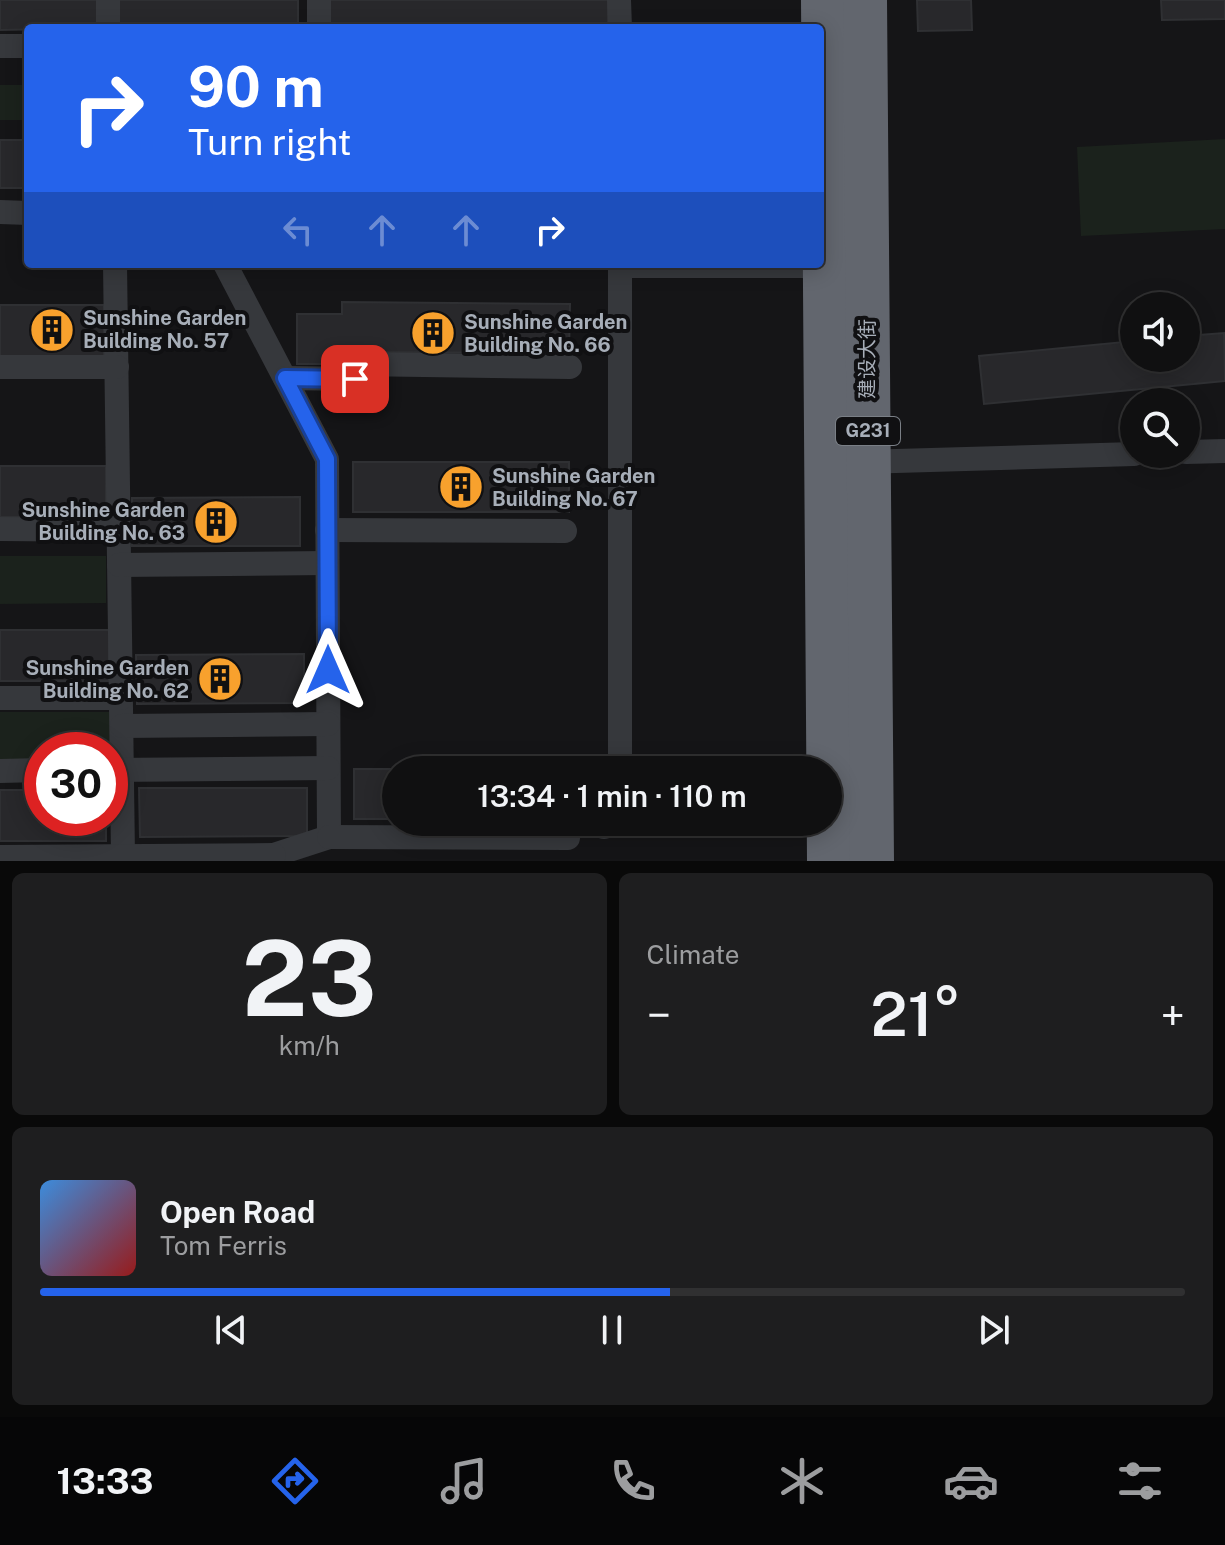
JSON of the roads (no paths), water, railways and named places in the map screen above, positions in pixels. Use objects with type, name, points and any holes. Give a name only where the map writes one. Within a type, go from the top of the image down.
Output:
[{"type":"highway","name":"建设大街","points":[[823,0],[823,24]]},
{"type":"highway","name":"建设大街","points":[[829,861],[865,0]]},
{"type":"highway","name":"建设大街","points":[[824,133],[825,266],[847,463],[872,861]]},
{"type":"street","points":[[108,0],[108,24]]},
{"type":"street","points":[[319,0],[319,24]]},
{"type":"street","points":[[619,0],[620,24]]},
{"type":"street","points":[[0,46],[24,46]]},
{"type":"street","points":[[0,212],[24,213]]},
{"type":"street","points":[[115,268],[121,732]]},
{"type":"street","points":[[227,268],[327,459],[329,837]]},
{"type":"street","points":[[620,268],[620,756]]},
{"type":"street","points":[[285,378],[355,379],[355,364],[570,367]]},
{"type":"street","points":[[0,367],[117,367]]},
{"type":"street","points":[[1200,452],[1225,451]]},
{"type":"street","points":[[847,463],[1120,454]]},
{"type":"street","points":[[0,529],[119,530]]},
{"type":"street","points":[[327,530],[565,531]]},
{"type":"street","points":[[119,565],[327,563]]},
{"type":"street","points":[[0,698],[121,698]]},
{"type":"street","points":[[122,726],[328,724]]},
{"type":"street","points":[[128,770],[328,768]]},
{"type":"street","points":[[0,771],[24,770]]},
{"type":"street","points":[[121,836],[123,856]]},
{"type":"street","points":[[0,857],[274,858],[329,837],[568,838]]},
{"type":"place","name":"Sunshine Garden Building No. 57","points":[[52,330]]},
{"type":"place","name":"Sunshine Garden Building No. 66","points":[[433,333]]},
{"type":"place","name":"Sunshine Garden Building No. 67","points":[[461,487]]},
{"type":"place","name":"Sunshine Garden Building No. 63","points":[[216,522]]},
{"type":"place","name":"Sunshine Garden Building No. 62","points":[[220,679]]}]
